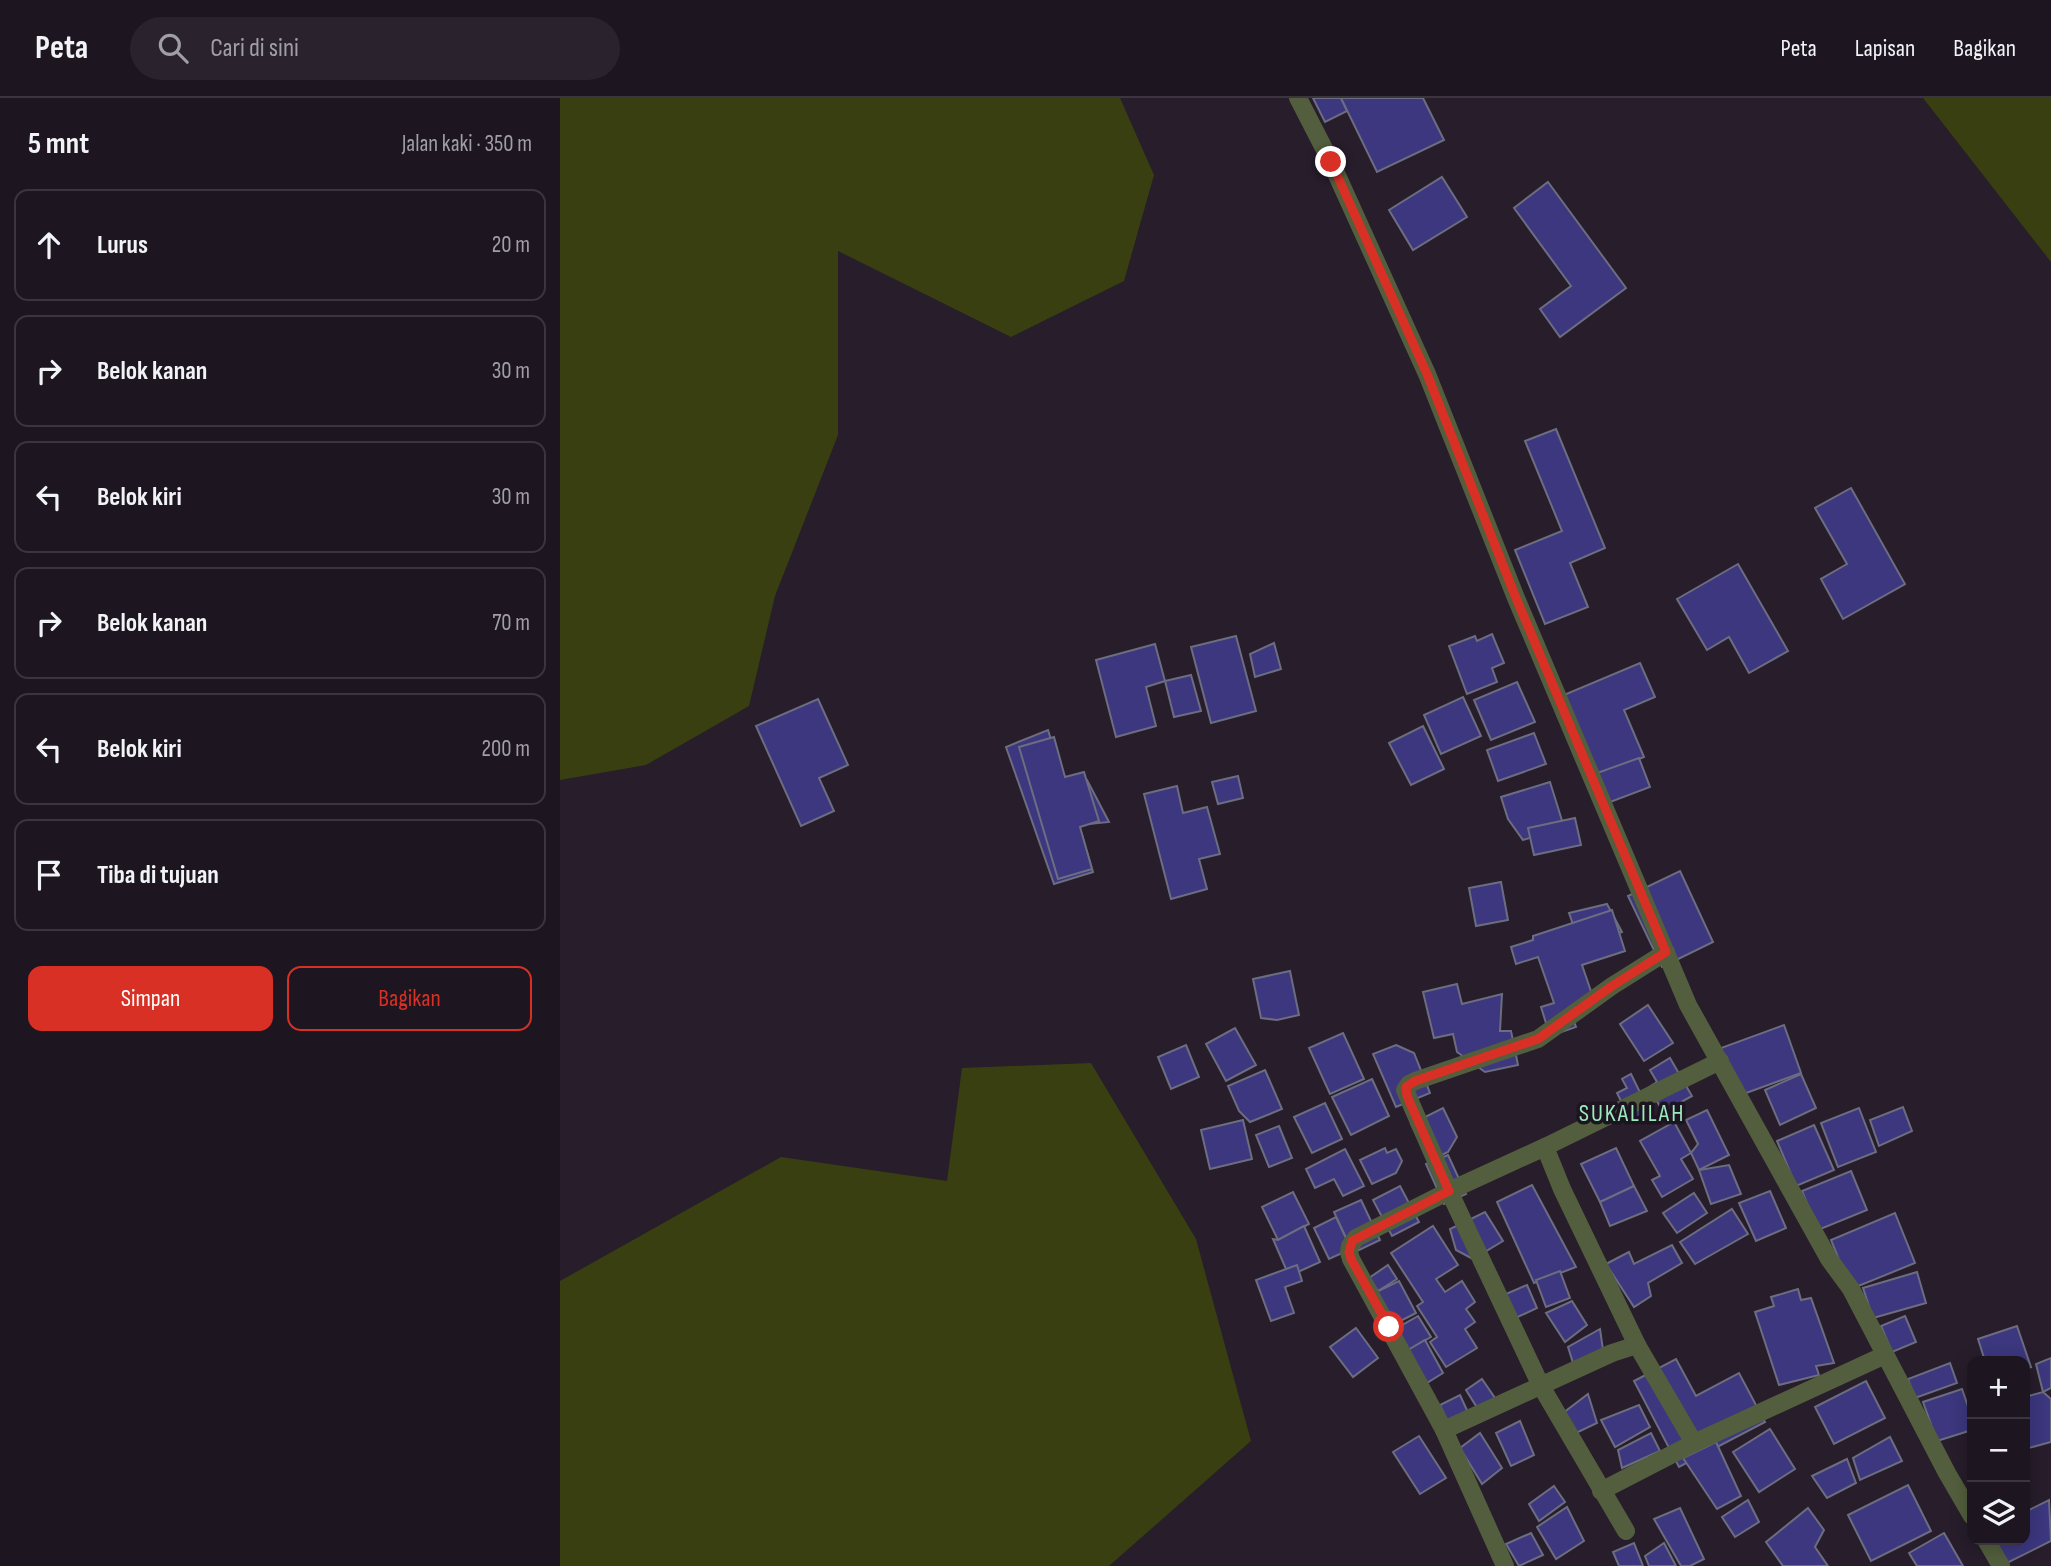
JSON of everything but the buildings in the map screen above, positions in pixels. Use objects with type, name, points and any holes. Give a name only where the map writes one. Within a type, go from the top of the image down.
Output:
[{"type":"street","points":[[1298,98],[1331,162],[1427,374],[1516,598],[1688,1005],[1829,1259],[1851,1289],[1967,1507]]},
{"type":"street","points":[[1626,1531],[1541,1386],[1449,1191],[1407,1096],[1406,1087],[1415,1081],[1538,1039],[1612,986],[1666,952]]},
{"type":"street","points":[[1505,1566],[1444,1430],[1349,1252],[1352,1241],[1449,1191],[1720,1061]]},
{"type":"street","points":[[1545,1147],[1562,1189],[1637,1345],[1694,1443]]},
{"type":"street","points":[[1444,1430],[1612,1353],[1637,1345]]},
{"type":"street","points":[[1601,1491],[1694,1443],[1885,1355]]},
{"type":"street","points":[[1989,1545],[2001,1566]]},
{"type":"green space","points":[[560,98],[1120,98],[1154,175],[1124,281],[1011,337],[838,251],[838,435],[775,596],[749,706],[646,765],[560,780]]},
{"type":"green space","points":[[1923,98],[2051,98],[2051,262]]},
{"type":"green space","points":[[1091,1063],[1196,1239],[1251,1441],[1109,1566],[560,1566],[560,1281],[781,1157],[947,1181],[962,1068]]},
{"type":"district","name":"SUKALILAH","points":[[1632,1113]]},
{"type":"route","points":[[1331,162],[1427,374],[1516,598],[1666,952],[1612,986],[1538,1039],[1415,1081],[1406,1087],[1407,1096],[1449,1191],[1352,1241],[1349,1252],[1351,1259],[1389,1327]]}]
